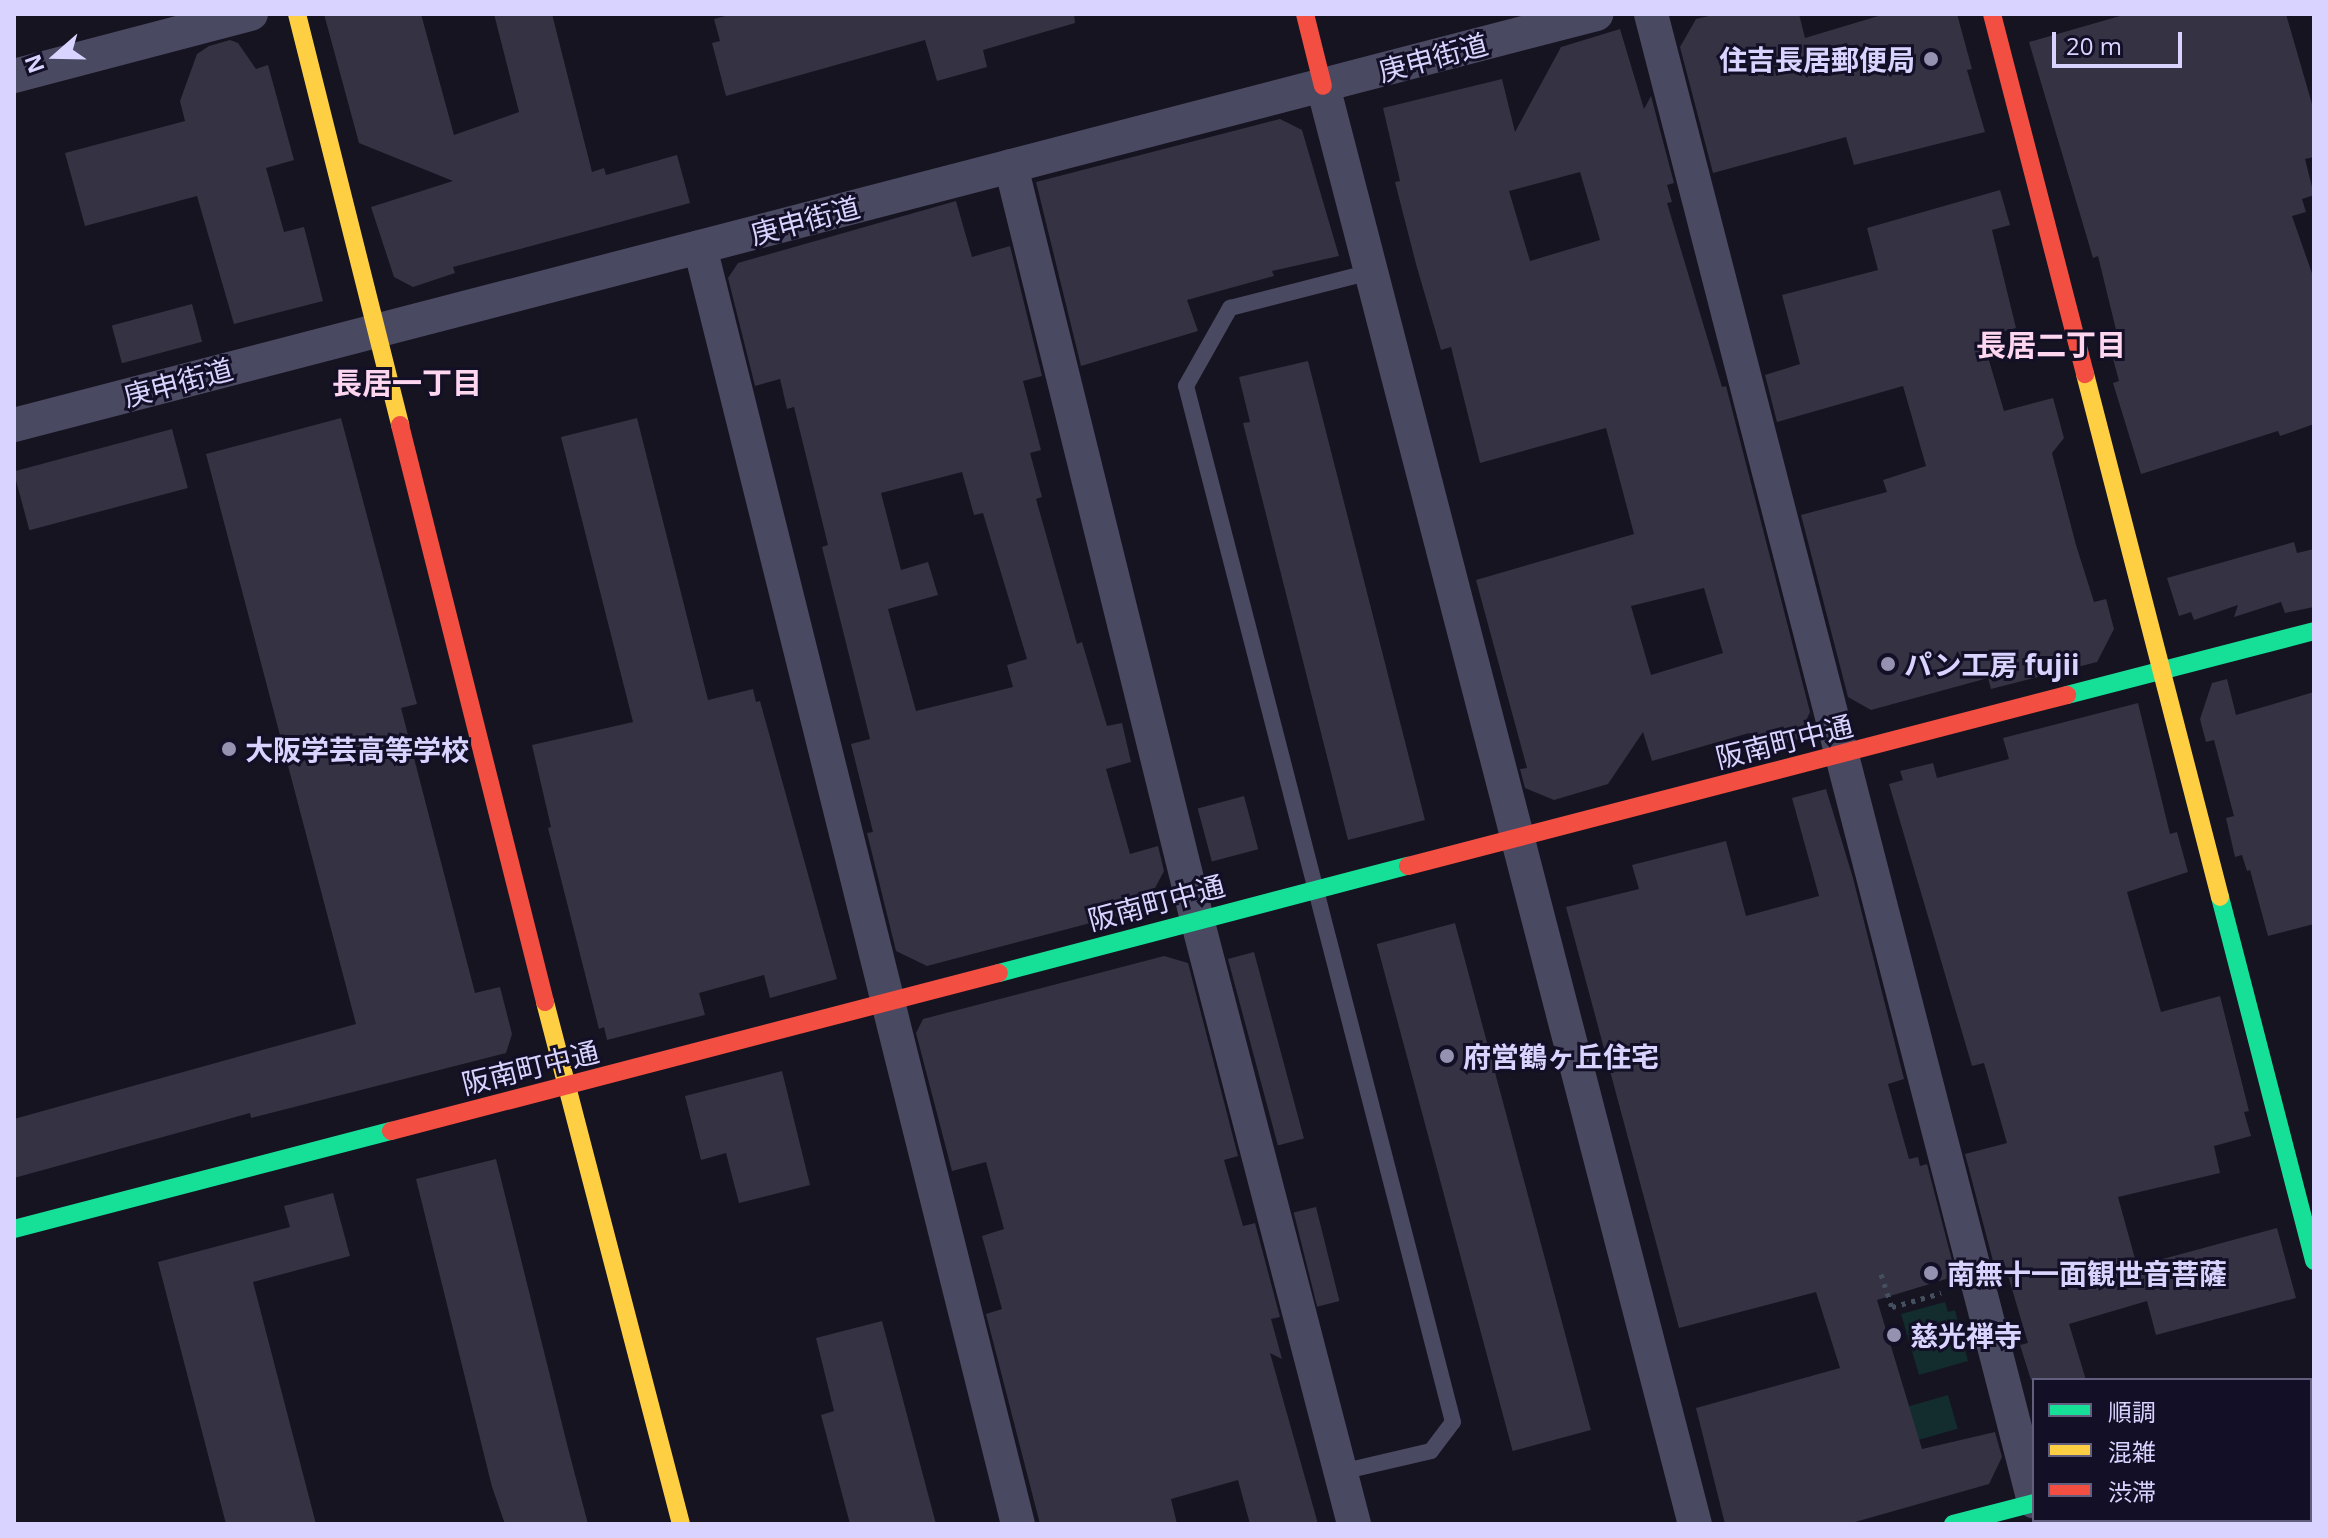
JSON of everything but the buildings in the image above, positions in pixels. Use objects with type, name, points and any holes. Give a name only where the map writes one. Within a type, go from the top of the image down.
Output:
[{"type":"street","points":[[14,76],[251,14]]},
{"type":"street","points":[[297,14],[566,1087],[681,1524]]},
{"type":"street","points":[[1305,14],[1374,271],[1695,1524]]},
{"type":"street","name":"庚申街道","points":[[14,425],[1596,14]]},
{"type":"street","points":[[1651,14],[2032,1494]]},
{"type":"street","points":[[1992,14],[2314,1261]]},
{"type":"street","points":[[1011,166],[1197,919],[1354,1524]]},
{"type":"street","points":[[700,247],[886,1005],[1018,1524]]},
{"type":"street","name":"阪南町中通","points":[[14,1229],[886,1005],[1197,919],[2314,631]]},
{"type":"street","points":[[1953,1524],[2032,1503]]},
{"type":"lane","points":[[1341,1472],[1431,1451],[1453,1422],[1313,890],[1186,386],[1230,308],[1374,271]]},
{"type":"path","points":[[1881,1274],[1892,1307],[1976,1282]]},
{"type":"green space","points":[[1945,1302],[1948,1312],[1955,1310],[1968,1361],[1919,1375],[1901,1314]]},
{"type":"green space","points":[[1948,1395],[1958,1429],[1860,1457],[1850,1423]]},
{"type":"traffic: fast","points":[[2067,695],[2314,631]]},
{"type":"traffic: fast","points":[[999,973],[1408,866]]},
{"type":"traffic: fast","points":[[2220,897],[2314,1261]]},
{"type":"traffic: fast","points":[[14,1229],[391,1131]]},
{"type":"traffic: fast","points":[[1953,1524],[2032,1504]]},
{"type":"traffic: slow","points":[[297,14],[400,425]]},
{"type":"traffic: slow","points":[[2085,374],[2220,897]]},
{"type":"traffic: slow","points":[[545,1002],[681,1524]]},
{"type":"traffic: jam","points":[[1305,14],[1323,86]]},
{"type":"traffic: jam","points":[[1992,14],[2085,374]]},
{"type":"traffic: jam","points":[[400,425],[545,1002]]},
{"type":"traffic: jam","points":[[1408,866],[2067,695]]},
{"type":"traffic: jam","points":[[391,1131],[999,973]]},
{"type":"place","name":"住吉長居郵便局","points":[[1931,59]]},
{"type":"place","name":"パン工房 fujii","points":[[1888,664]]},
{"type":"place","name":"大阪学芸高等学校","points":[[229,749]]},
{"type":"place","name":"府営鶴ヶ丘住宅","points":[[1447,1056]]},
{"type":"place","name":"南無十一面観世音菩薩","points":[[1931,1273]]},
{"type":"place","name":"慈光禅寺","points":[[1894,1335]]},
{"type":"district","name":"長居二丁目","points":[[2051,345]]},
{"type":"district","name":"長居一丁目","points":[[407,383]]}]
